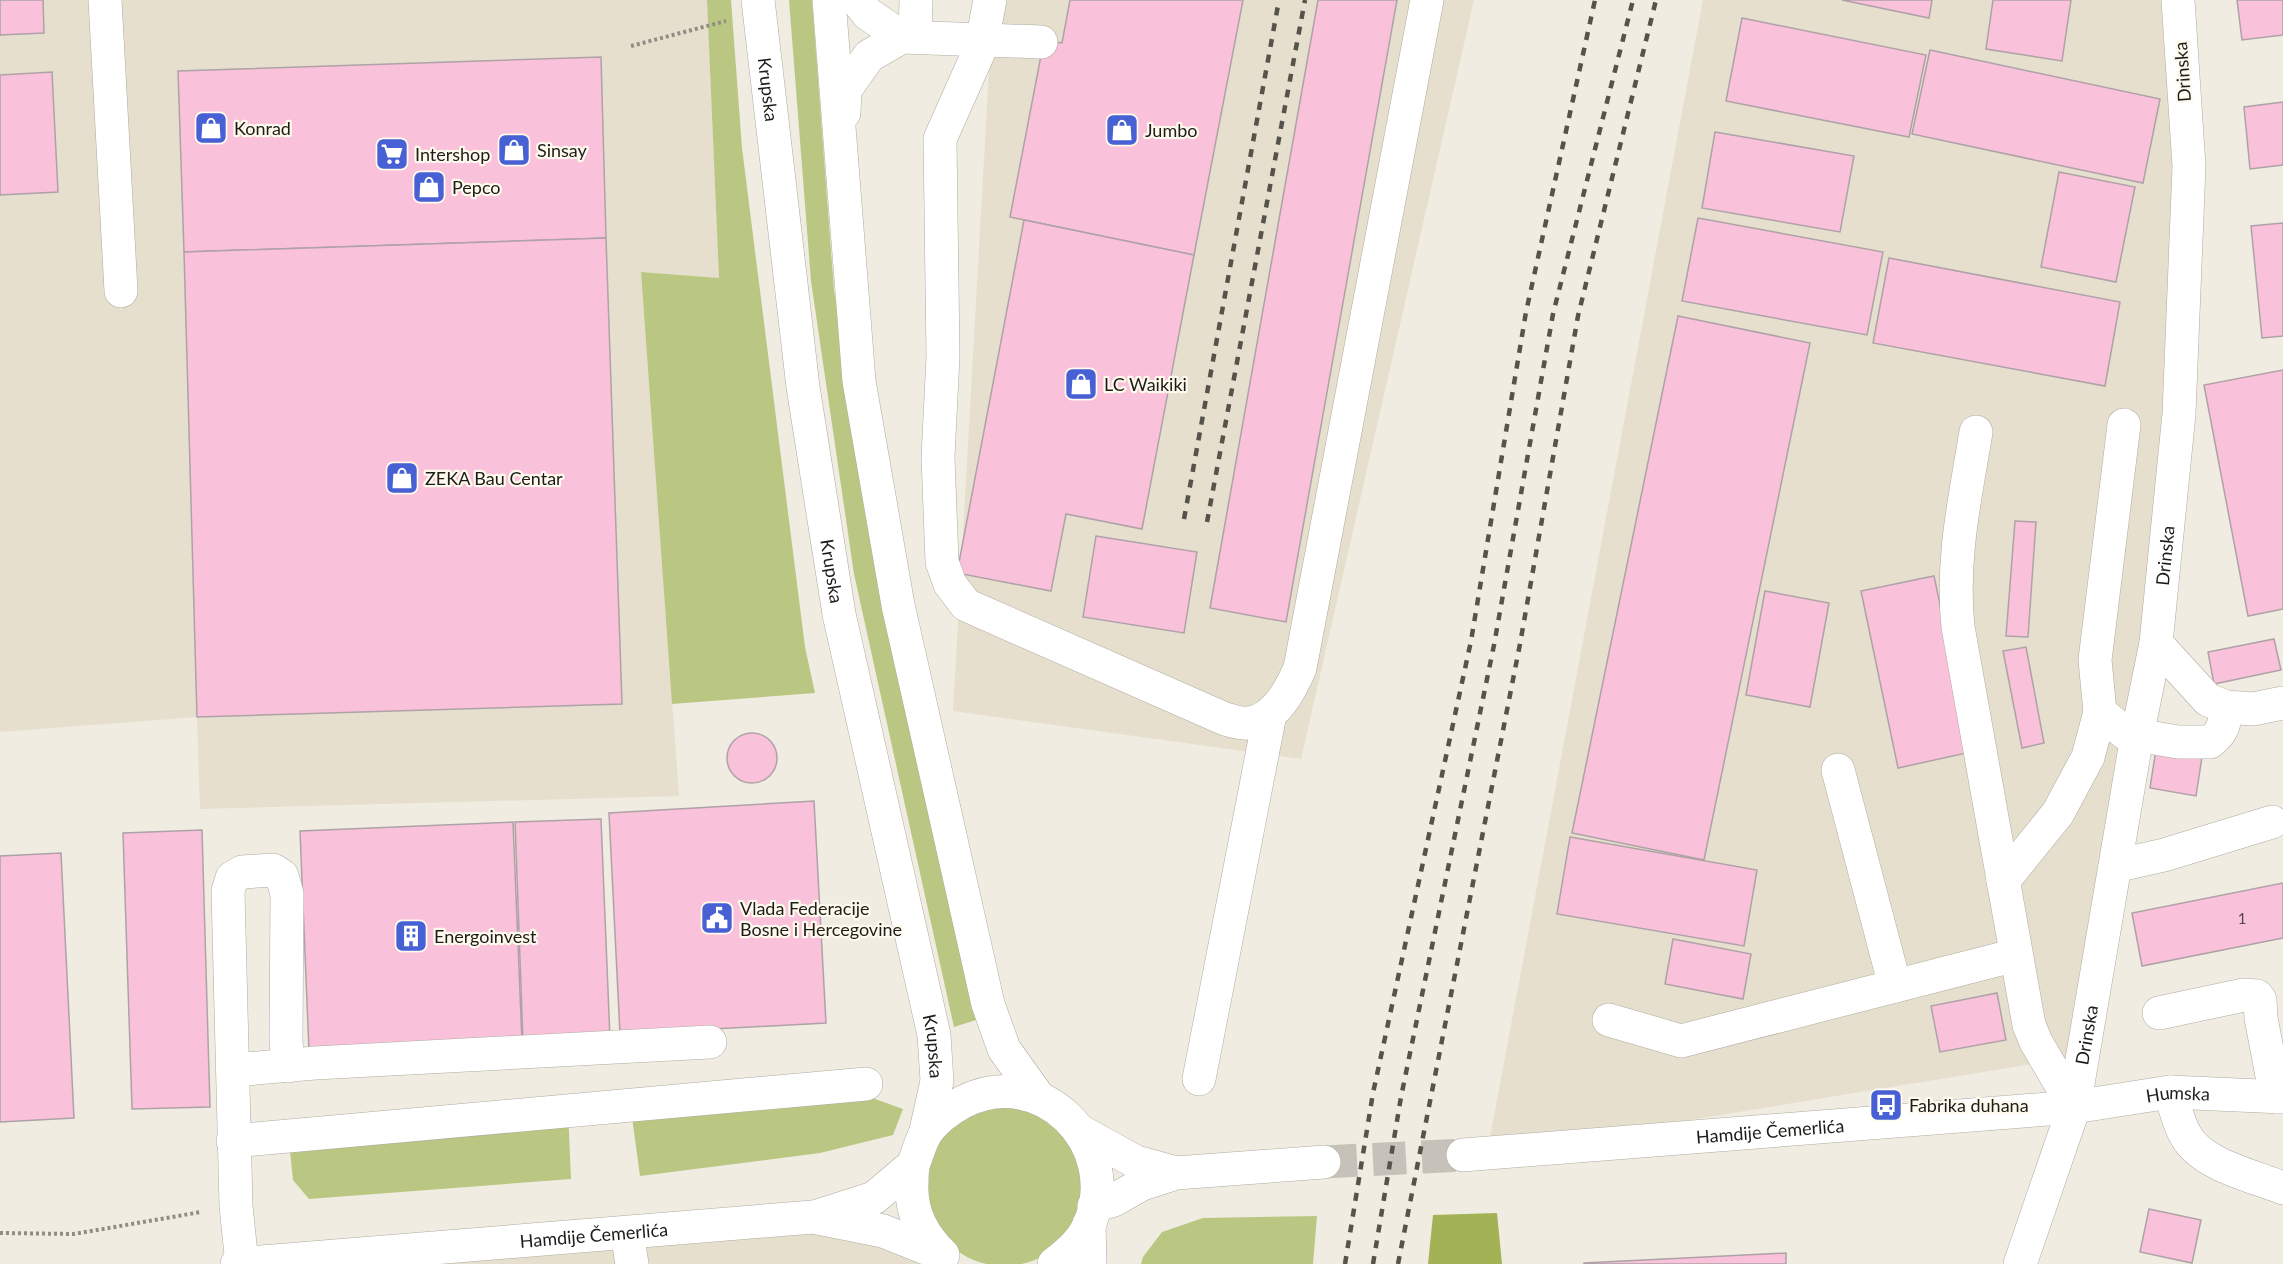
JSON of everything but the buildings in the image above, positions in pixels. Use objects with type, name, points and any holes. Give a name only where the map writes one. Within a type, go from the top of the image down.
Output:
[{"type":"main road","points":[[105,0],[120,291]]},
{"type":"main road","name":"Krupska","points":[[758,0],[803,387],[839,614],[934,1035],[937,1081],[925,1135]]},
{"type":"main road","points":[[829,0],[843,154],[859,381],[898,605],[988,1004],[1004,1049],[1039,1098]]},
{"type":"main road","points":[[857,0],[868,14],[908,37]]},
{"type":"main road","points":[[908,37],[916,0]]},
{"type":"main road","points":[[990,0],[982,39],[940,139],[943,356],[938,457],[942,562],[950,584],[966,605],[1224,719],[1248,723],[1270,714],[1288,695],[1300,668],[1427,0]]},
{"type":"main road","name":"Drinska","points":[[2020,1264],[2074,1107],[2137,736],[2156,643],[2179,414],[2189,165],[2178,0]]},
{"type":"main road","points":[[843,154],[846,90],[869,56],[908,37],[1041,42]]},
{"type":"main road","points":[[2003,881],[2058,813],[2088,757],[2100,712],[2095,660],[2124,425]]},
{"type":"main road","points":[[1976,432],[1956,555],[1955,592],[1958,627],[2029,1025],[2036,1042],[2074,1107]]},
{"type":"main road","points":[[2156,643],[2208,700],[2226,707],[2253,709],[2283,703]]},
{"type":"main road","points":[[2100,712],[2125,733],[2187,743],[2210,742],[2220,734],[2225,725],[2226,707]]},
{"type":"main road","points":[[1199,1079],[1270,714]]},
{"type":"main road","points":[[1838,770],[1894,986]]},
{"type":"main road","points":[[2115,866],[2164,855],[2272,822]]},
{"type":"main road","points":[[242,1264],[233,1141],[234,1070],[228,891],[232,878],[242,873],[273,870],[282,876],[287,894],[288,1066]]},
{"type":"main road","points":[[1609,1020],[1681,1041],[2016,955]]},
{"type":"main road","points":[[2159,1013],[2244,994],[2257,996],[2272,1017],[2279,1097]]},
{"type":"main road","points":[[234,1070],[710,1042]]},
{"type":"main road","points":[[233,1141],[866,1084]]},
{"type":"main road","points":[[948,1259],[920,1228],[911,1197],[913,1165],[925,1135],[947,1111],[976,1096],[1008,1091],[1039,1098],[1066,1115],[1080,1131],[1096,1166],[1097,1196],[1092,1215],[1090,1264]]},
{"type":"main road","points":[[2170,1092],[2186,1136],[2196,1149],[2217,1162],[2283,1188]]},
{"type":"main road","name":"Humska","points":[[2074,1107],[2170,1092],[2279,1097]]},
{"type":"main road","name":"Hamdije Čemerlića","points":[[1463,1155],[2074,1107]]},
{"type":"main road","points":[[1080,1131],[1136,1162],[1176,1173]]},
{"type":"main road","points":[[1054,1264],[1073,1249],[1092,1215],[1142,1184],[1176,1173],[1324,1162]]},
{"type":"main road","points":[[813,1217],[874,1198],[913,1165]]},
{"type":"main road","name":"Hamdije Čemerlića","points":[[237,1264],[629,1248],[813,1217],[884,1231],[948,1259]]},
{"type":"path","points":[[631,46],[707,25]]},
{"type":"path","points":[[0,1233],[74,1234],[236,1206]]},
{"type":"shaded area","points":[[0,0],[707,0],[719,278],[641,272],[679,796],[200,809],[197,717],[0,732]]},
{"type":"shaded area","points":[[993,0],[1474,0],[1301,759],[953,711]]},
{"type":"shaded area","points":[[1703,0],[2178,0],[2179,414],[2069,1058],[1487,1153]]},
{"type":"shaded area","points":[[817,1223],[955,1264],[235,1264]]},
{"type":"green space","points":[[707,0],[731,0],[742,148],[805,647],[815,693],[672,704],[641,272],[719,278]]},
{"type":"green space","points":[[789,0],[812,0],[834,290],[876,568],[976,1020],[954,1027],[854,574],[811,281]]},
{"type":"green space","points":[[864,1095],[903,1109],[893,1135],[820,1153],[640,1176],[631,1110]]},
{"type":"green space","points":[[1004,1106],[1035,1112],[1060,1130],[1078,1155],[1084,1186],[1078,1217],[1060,1242],[1035,1260],[1004,1266],[973,1260],[948,1242],[930,1217],[924,1186],[930,1155],[948,1130],[973,1112]]},
{"type":"green space","points":[[568,1110],[571,1179],[309,1199],[293,1180],[288,1132]]},
{"type":"green space","points":[[1497,1213],[1502,1264],[1428,1264],[1433,1215]]},
{"type":"green space","points":[[1317,1216],[1313,1264],[1141,1264],[1143,1257],[1162,1232],[1203,1218]]},
{"type":"tunnel","points":[[1324,1162],[1463,1155]]},
{"type":"railway","points":[[1184,519],[1279,0]]},
{"type":"railway","points":[[1207,522],[1305,0]]},
{"type":"railway","points":[[1345,1264],[1373,1093],[1471,641],[1526,312],[1595,0]]},
{"type":"railway","points":[[1373,1264],[1401,1097],[1494,645],[1553,314],[1633,0]]},
{"type":"railway","points":[[1398,1264],[1520,644],[1578,316],[1656,0]]},
{"type":"place","name":"Konrad","points":[[211,128]]},
{"type":"place","name":"Jumbo","points":[[1122,130]]},
{"type":"place","name":"Sinsay","points":[[514,150]]},
{"type":"place","name":"Intershop","points":[[392,154]]},
{"type":"place","name":"Pepco","points":[[429,187]]},
{"type":"place","name":"LC Waikiki","points":[[1081,384]]},
{"type":"place","name":"ZEKA Bau Centar","points":[[402,478]]},
{"type":"place","name":"Vlada Federacije Bosne i Hercegovine","points":[[717,918]]},
{"type":"place","name":"Energoinvest","points":[[411,936]]},
{"type":"place","name":"Fabrika duhana","points":[[1886,1105]]}]
